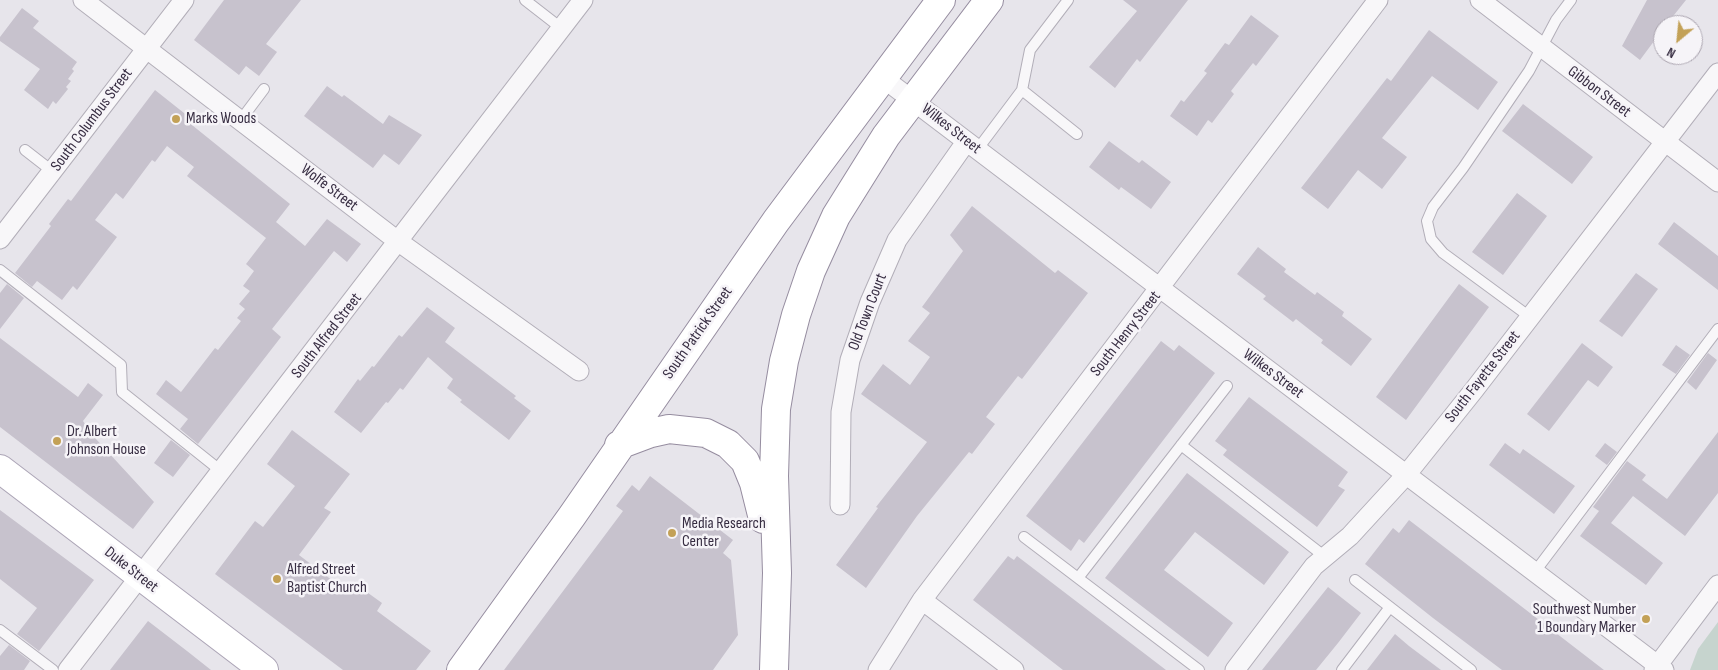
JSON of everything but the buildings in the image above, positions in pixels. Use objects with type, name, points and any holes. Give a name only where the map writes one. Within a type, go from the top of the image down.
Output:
[{"type":"main road","name":"South Patrick Street","points":[[461,670],[572,516],[776,221],[941,0]]},
{"type":"main road","points":[[774,670],[777,561],[774,476],[776,409],[784,361],[810,271],[836,216],[886,136],[988,0]]},
{"type":"main road","points":[[620,445],[651,433],[669,430],[706,433],[728,444],[745,461],[754,482],[777,561]]},
{"type":"main road","name":"Duke Street","points":[[0,469],[139,577],[264,670]]},
{"type":"street","name":"Wolfe Street","points":[[83,0],[399,242],[579,371]]},
{"type":"street","name":"South Columbus Street","points":[[0,240],[184,0]]},
{"type":"street","name":"South Alfred Street","points":[[68,670],[399,242],[583,0]]},
{"type":"street","name":"South Henry Street","points":[[878,670],[922,600],[1378,0]]},
{"type":"street","name":"Gibbon Street","points":[[1480,0],[1718,182]]},
{"type":"street","name":"South Fayette Street","points":[[1235,670],[1324,556],[1350,536],[1406,475],[1718,73]]},
{"type":"street","name":"Wilkes Street","points":[[883,78],[1659,668]]},
{"type":"street","name":"Old Town Court","points":[[840,505],[841,412],[850,360],[870,302],[897,240],[972,146]]},
{"type":"street","points":[[1659,668],[1718,585]]},
{"type":"street","points":[[922,600],[1014,670]]},
{"type":"lane","points":[[525,0],[561,28]]},
{"type":"lane","points":[[972,146],[1022,90],[1030,50],[1068,0]]},
{"type":"lane","points":[[1530,317],[1443,253],[1431,239],[1427,221],[1433,206],[1474,152],[1529,71],[1556,20],[1571,0]]},
{"type":"lane","points":[[240,121],[264,89]]},
{"type":"lane","points":[[1022,90],[1077,134]]},
{"type":"lane","points":[[25,150],[52,171]]},
{"type":"lane","points":[[0,270],[121,365],[122,392],[221,471]]},
{"type":"lane","points":[[1534,573],[1718,329]]},
{"type":"lane","points":[[1078,578],[1227,386]]},
{"type":"lane","points":[[1181,445],[1324,556]]},
{"type":"lane","points":[[1024,537],[1199,670]]},
{"type":"lane","points":[[1355,580],[1471,670]]},
{"type":"lane","points":[[1342,670],[1390,607]]},
{"type":"lane","points":[[0,630],[52,670]]},
{"type":"shaded area","points":[[1718,622],[1718,670],[1690,670],[1698,649]]},
{"type":"place","name":"Marks Woods","points":[[176,119]]},
{"type":"place","name":"Dr. Albert Johnson House","points":[[57,441]]},
{"type":"place","name":"Media Research Center","points":[[672,533]]},
{"type":"place","name":"Alfred Street Baptist Church","points":[[277,579]]},
{"type":"place","name":"Southwest Number 1 Boundary Marker","points":[[1646,619]]}]
